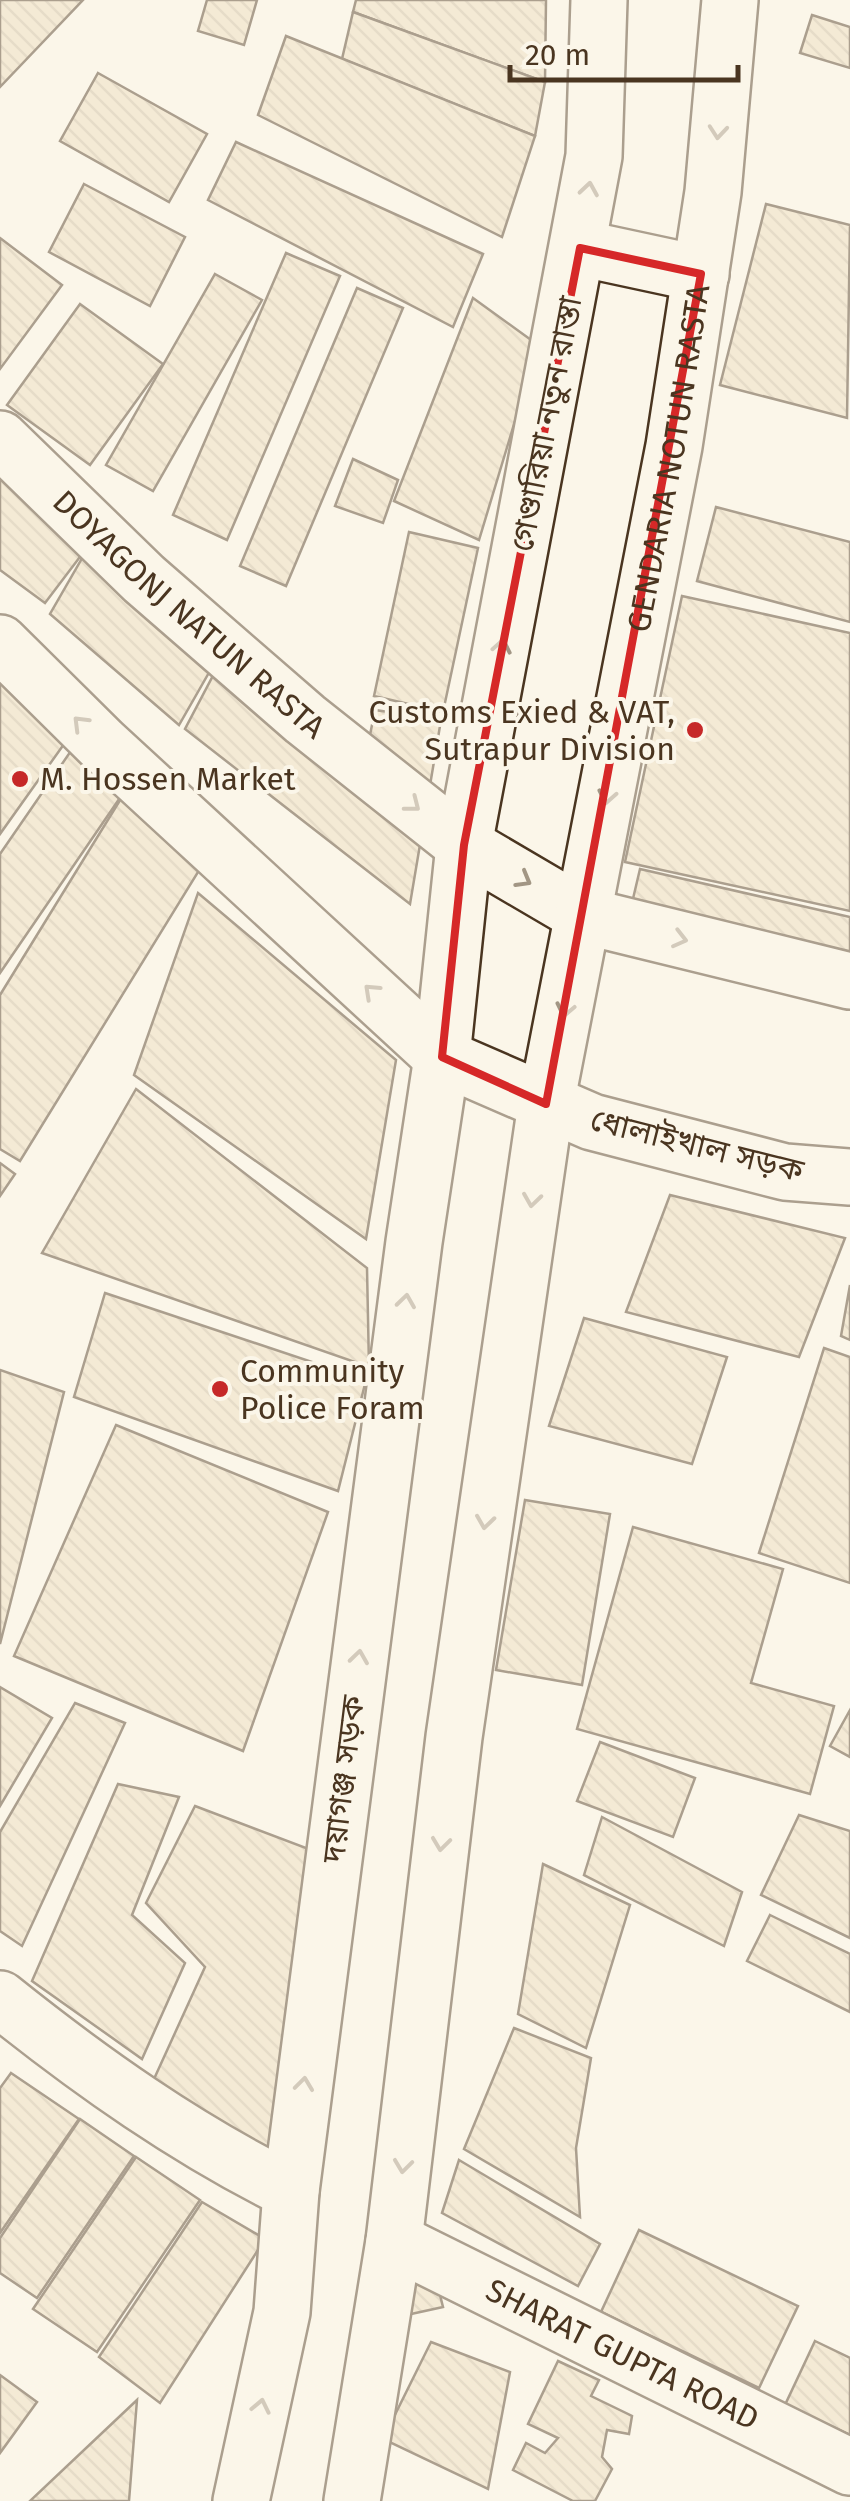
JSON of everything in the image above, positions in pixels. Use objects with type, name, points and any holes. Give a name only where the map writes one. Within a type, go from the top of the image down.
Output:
[{"type":"main road","name":"গেণ্ডারিয়া নতুন রাস্তা","points":[[442,1056],[464,845],[580,248],[594,156],[599,0]]},
{"type":"main road","name":"GENDARIA NOTUN RASTA","points":[[546,1104],[674,446],[701,274],[730,0]]},
{"type":"main road","points":[[580,248],[701,274]]},
{"type":"main road","name":"DOYAGONJ NATUN RASTA","points":[[0,439],[159,592],[305,719],[464,845],[585,916]]},
{"type":"main road","points":[[0,642],[102,744],[442,1056]]},
{"type":"main road","points":[[585,916],[850,981]]},
{"type":"main road","name":"ধোলাইখাল সড়ক","points":[[442,1056],[592,1122],[785,1172],[850,1177]]},
{"type":"main road","name":"দয়াগঞ্জ সড়ক","points":[[241,2501],[282,2312],[290,2191],[414,1242],[442,1056]]},
{"type":"main road","points":[[352,2501],[394,2241],[454,1737],[546,1104]]},
{"type":"main road","points":[[0,2000],[75,2060],[190,2136],[290,2191]]},
{"type":"main road","name":"SHARAT GUPTA ROAD","points":[[394,2241],[850,2466]]},
{"type":"highlighted area","points":[[580,248],[701,274],[546,1104],[442,1057],[464,845]]},
{"type":"building","points":[[0,0],[83,0],[0,87]]},
{"type":"building","points":[[207,0],[257,0],[244,45],[198,31]]},
{"type":"building","points":[[356,0],[546,0],[545,82],[353,12]]},
{"type":"building","points":[[353,12],[545,82],[535,136],[342,59]]},
{"type":"building","points":[[812,15],[850,27],[850,68],[800,53]]},
{"type":"building","points":[[286,36],[535,136],[502,237],[258,115]]},
{"type":"building","points":[[98,73],[207,134],[169,202],[60,141]]},
{"type":"building","points":[[236,142],[483,254],[453,327],[208,200]]},
{"type":"building","points":[[84,184],[185,237],[150,306],[49,252]]},
{"type":"building","points":[[766,204],[850,225],[847,418],[720,385]]},
{"type":"building","points":[[0,238],[62,285],[0,369]]},
{"type":"building","points":[[286,253],[340,276],[227,540],[173,515]]},
{"type":"building","points":[[215,274],[262,300],[153,491],[106,465]]},
{"type":"building","points":[[357,288],[403,308],[286,586],[240,566]]},
{"type":"building","points":[[473,298],[538,345],[479,540],[394,501]]},
{"type":"building","points":[[80,304],[163,364],[90,465],[7,405]]},
{"type":"building","points":[[353,459],[398,480],[383,523],[335,506]]},
{"type":"building","points":[[0,472],[92,541],[45,603],[0,570]]},
{"type":"building","points":[[716,507],[850,542],[850,622],[697,581]]},
{"type":"building","points":[[409,532],[478,548],[443,712],[374,696]]},
{"type":"building","points":[[88,548],[215,662],[179,725],[50,614]]},
{"type":"building","points":[[682,596],[850,633],[850,911],[625,862]]},
{"type":"building","name":"M. Hossen Market","points":[[0,667],[79,723],[0,834]]},
{"type":"building","points":[[216,670],[361,780],[375,710],[441,720],[410,904],[185,729]]},
{"type":"building","points":[[84,732],[139,770],[0,973],[0,854]]},
{"type":"building","points":[[130,784],[219,838],[20,1161],[0,1149],[0,995]]},
{"type":"building","points":[[640,869],[850,917],[850,989],[624,937]]},
{"type":"building","points":[[198,893],[396,1060],[366,1239],[134,1075]]},
{"type":"building","points":[[136,1089],[367,1268],[369,1367],[42,1253]]},
{"type":"building","points":[[0,1163],[15,1174],[0,1196]]},
{"type":"building","points":[[670,1195],[845,1238],[799,1357],[626,1312]]},
{"type":"building","points":[[850,1285],[850,1340],[841,1336]]},
{"type":"building","name":"Community Police Foram","points":[[105,1293],[366,1380],[338,1491],[74,1397]]},
{"type":"building","points":[[584,1318],[727,1357],[692,1464],[549,1426]]},
{"type":"building","points":[[824,1348],[850,1357],[850,1583],[759,1553]]},
{"type":"building","points":[[0,1370],[64,1392],[0,1644]]},
{"type":"building","points":[[116,1425],[328,1512],[243,1751],[14,1656]]},
{"type":"building","points":[[525,1500],[610,1514],[582,1685],[496,1670]]},
{"type":"building","points":[[633,1527],[783,1569],[751,1683],[834,1706],[810,1794],[577,1729]]},
{"type":"building","points":[[0,1687],[52,1718],[0,1806]]},
{"type":"building","points":[[75,1703],[125,1723],[22,1946],[0,1931],[0,1832]]},
{"type":"building","points":[[850,1710],[850,1757],[830,1746]]},
{"type":"building","points":[[600,1742],[695,1778],[673,1837],[577,1801]]},
{"type":"building","points":[[118,1784],[179,1797],[132,1915],[185,1963],[142,2059],[32,1981]]},
{"type":"building","points":[[195,1806],[314,1851],[270,2154],[154,2079],[205,1967],[146,1903]]},
{"type":"building","points":[[799,1815],[850,1831],[850,1938],[761,1895]]},
{"type":"building","points":[[602,1817],[742,1892],[724,1946],[584,1875]]},
{"type":"building","points":[[543,1864],[630,1905],[586,2048],[518,2014]]},
{"type":"building","points":[[770,1915],[850,1954],[850,2012],[747,1961]]},
{"type":"building","points":[[514,2028],[591,2058],[576,2148],[580,2217],[464,2149]]},
{"type":"building","points":[[11,2073],[79,2119],[0,2233],[0,2088]]},
{"type":"building","points":[[80,2119],[134,2156],[37,2298],[0,2273],[0,2238]]},
{"type":"building","points":[[136,2157],[200,2200],[97,2352],[33,2309]]},
{"type":"building","points":[[459,2160],[600,2244],[578,2286],[442,2213]]},
{"type":"building","points":[[202,2202],[265,2239],[160,2403],[99,2357]]},
{"type":"building","points":[[639,2230],[798,2306],[759,2388],[601,2312]]},
{"type":"building","points":[[436,2279],[443,2307],[402,2316],[395,2289]]},
{"type":"building","points":[[815,2341],[850,2358],[850,2435],[785,2405]]},
{"type":"building","points":[[431,2342],[510,2372],[488,2489],[383,2439]]},
{"type":"building","points":[[558,2361],[599,2380],[591,2396],[632,2416],[629,2434],[607,2430],[602,2457],[612,2469],[595,2501],[573,2501],[513,2470],[526,2443],[545,2453],[558,2438],[528,2424]]},
{"type":"building","points":[[0,2375],[37,2402],[0,2453]]},
{"type":"building","points":[[137,2400],[129,2501],[30,2501]]},
{"type":"place","name":"Customs Exied & VAT, Sutrapur Division","points":[[695,730]]},
{"type":"place","name":"M. Hossen Market","points":[[20,779]]},
{"type":"place","name":"Community Police Foram","points":[[220,1389]]}]
